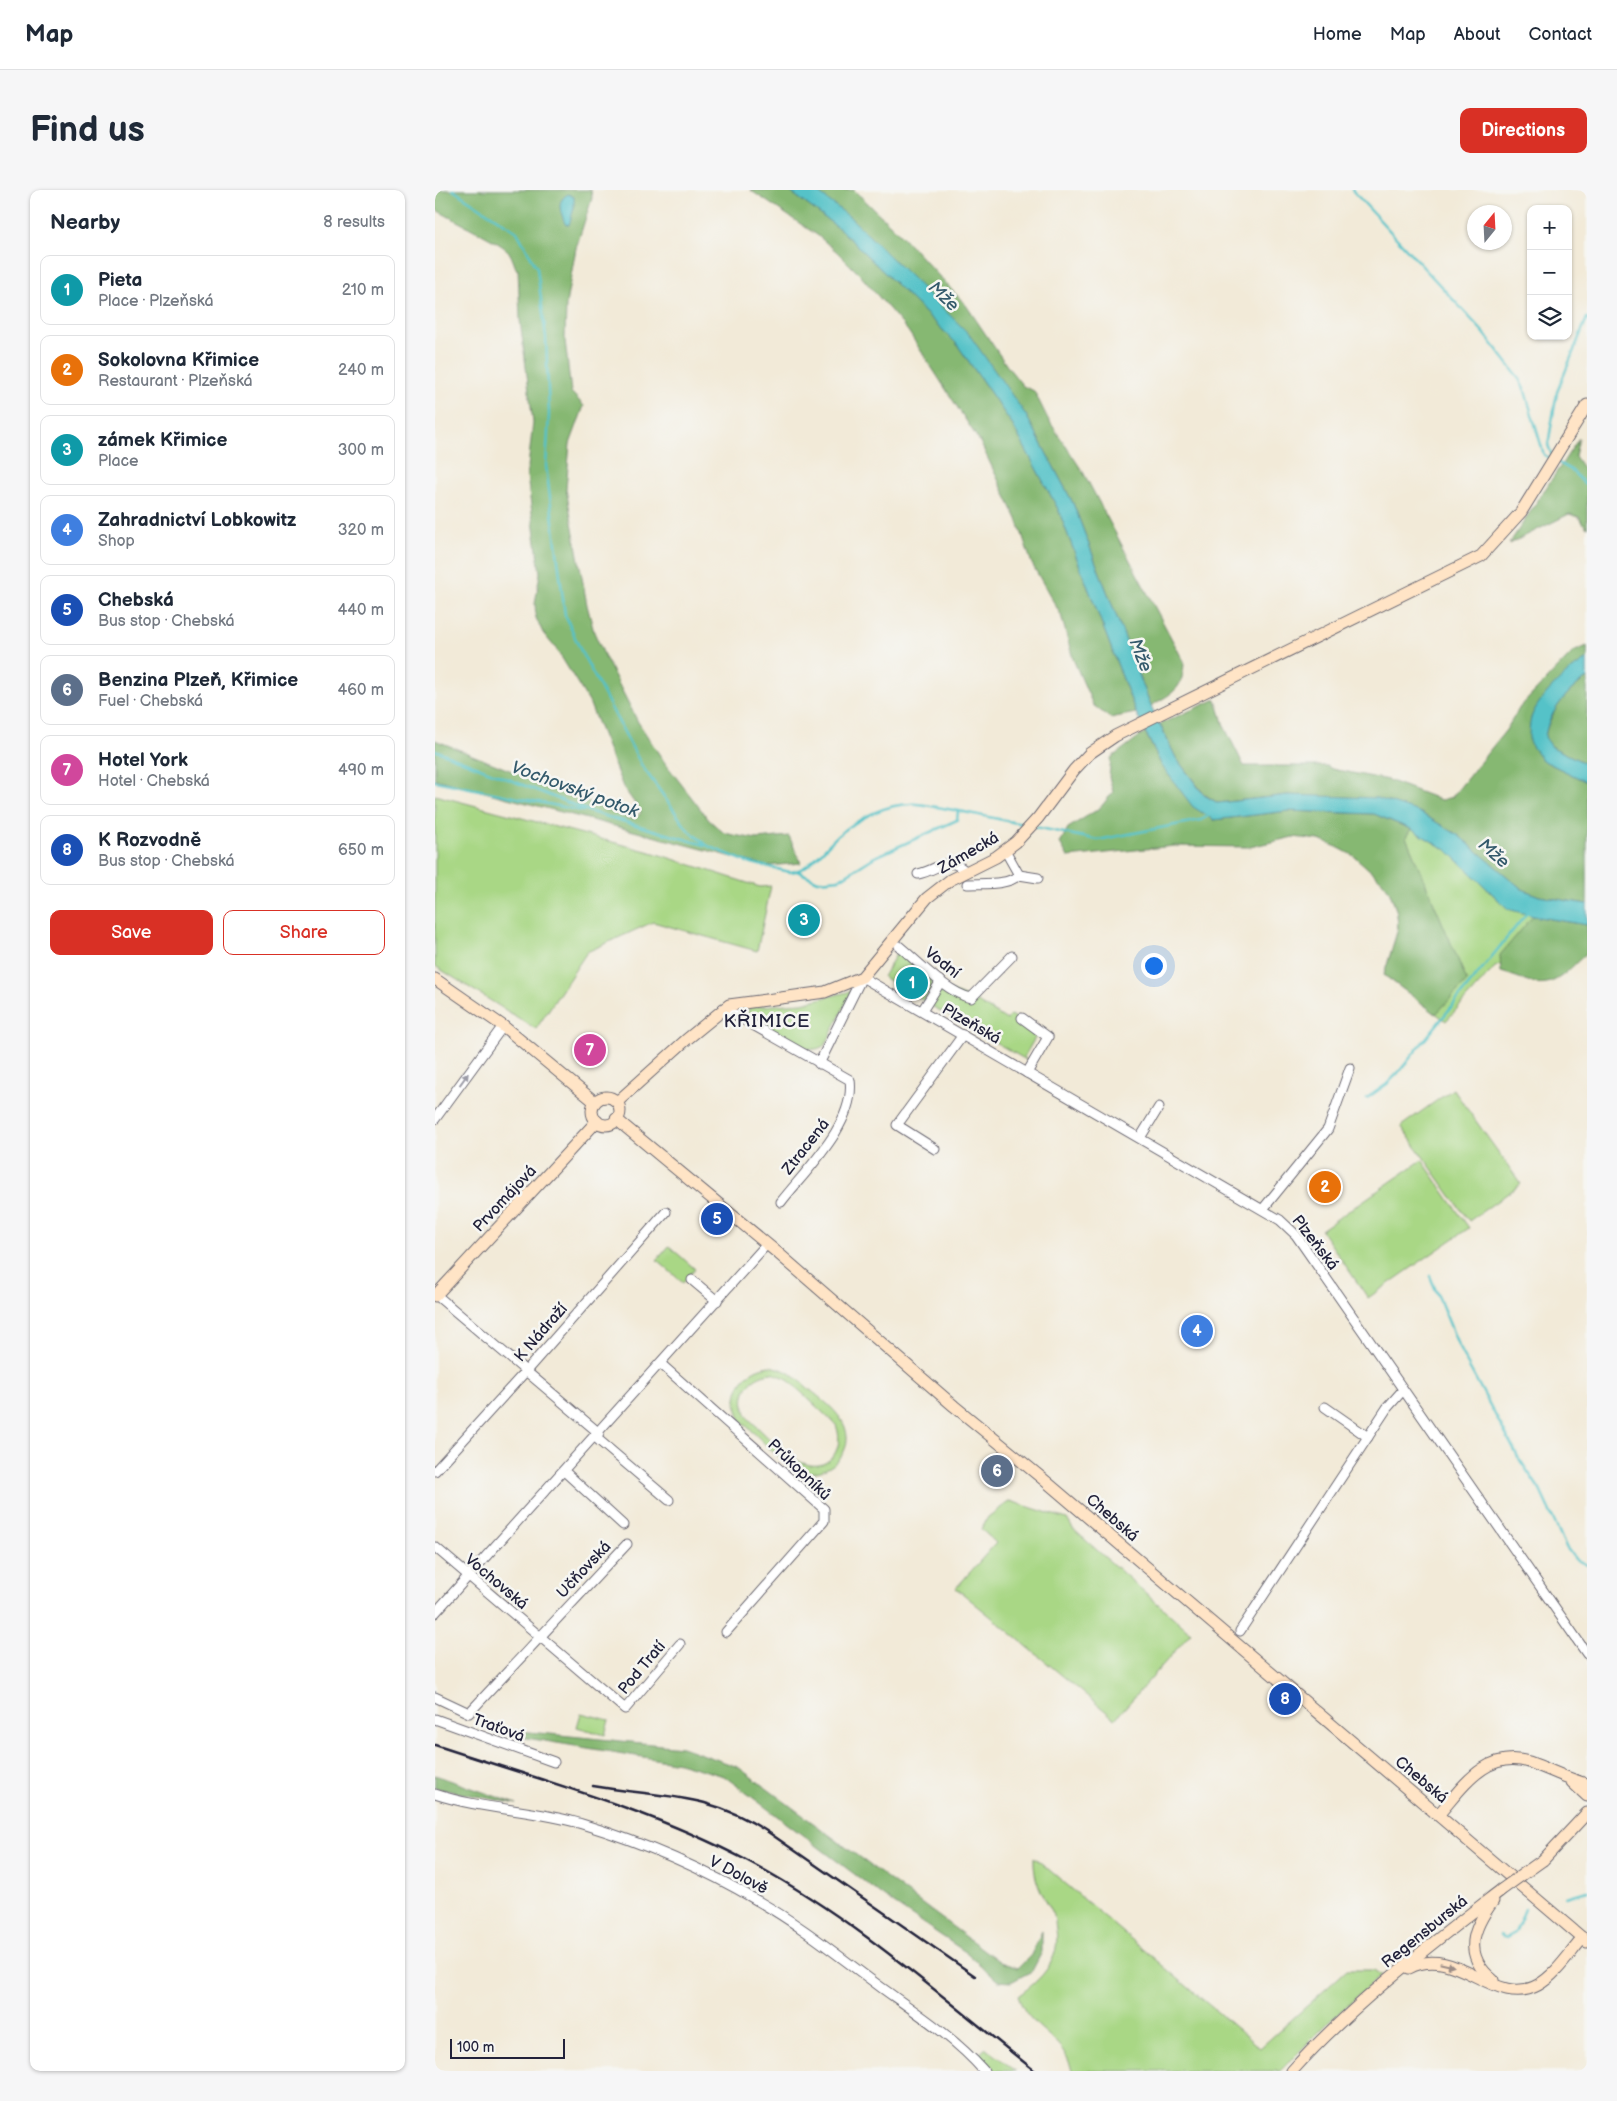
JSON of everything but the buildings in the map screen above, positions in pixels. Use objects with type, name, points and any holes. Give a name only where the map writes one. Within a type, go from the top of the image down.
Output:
[{"type":"main road","name":"Zámecká","points":[[862,977],[927,898],[942,885],[966,878],[1019,839],[1045,809],[1074,770],[1090,753],[1115,736],[1170,708],[1481,556],[1521,512],[1587,405]]},
{"type":"main road","points":[[617,1102],[720,1010],[742,1001],[787,998],[825,992],[862,977]]},
{"type":"main road","points":[[435,979],[503,1026],[549,1062],[595,1102]]},
{"type":"main road","points":[[606,1097],[617,1102],[620,1111],[617,1119],[609,1124],[597,1121],[593,1114],[595,1102],[606,1097]]},
{"type":"main road","name":"Chebská","points":[[617,1119],[767,1244],[954,1406],[1043,1479],[1585,1940]]},
{"type":"main road","name":"Prvomájová","points":[[435,1295],[597,1121]]},
{"type":"main road","points":[[1438,1814],[1475,1773],[1495,1761],[1520,1760],[1587,1784]]},
{"type":"main road","points":[[1564,1777],[1582,1789],[1587,1796]]},
{"type":"main road","points":[[1512,1990],[1490,1978],[1475,1956],[1473,1938],[1477,1927],[1487,1905],[1501,1890],[1543,1860],[1587,1813]]},
{"type":"main road","points":[[1553,1850],[1587,1828]]},
{"type":"main road","name":"Regensburská","points":[[1292,2071],[1387,1983],[1487,1905]]},
{"type":"main road","points":[[1387,1983],[1412,1967],[1425,1963],[1441,1963],[1452,1965],[1494,1985],[1512,1990],[1535,1987],[1546,1980],[1585,1940]]},
{"type":"street","points":[[1005,850],[1019,875]]},
{"type":"street","points":[[918,874],[951,862],[959,864],[966,878],[1005,882],[1015,880],[1019,875]]},
{"type":"street","points":[[1019,875],[1038,878]]},
{"type":"street","name":"Vodní","points":[[899,946],[941,981],[964,997],[971,998],[1012,956]]},
{"type":"street","points":[[720,1010],[819,1064],[862,977]]},
{"type":"street","name":"Plzeňská","points":[[862,977],[1280,1220],[1295,1235],[1587,1654]]},
{"type":"street","points":[[922,1011],[941,981]]},
{"type":"street","points":[[1022,1018],[1048,1037],[1027,1073]]},
{"type":"street","points":[[435,1119],[503,1026]]},
{"type":"street","points":[[935,1149],[897,1125],[963,1035]]},
{"type":"street","name":"Ztracená","points":[[781,1202],[841,1126],[851,1090],[850,1080],[819,1064]]},
{"type":"street","points":[[1263,1209],[1328,1129],[1350,1068]]},
{"type":"street","points":[[1140,1138],[1159,1107]]},
{"type":"street","name":"K Nádraží","points":[[435,1471],[666,1212]]},
{"type":"street","points":[[435,1613],[767,1244]]},
{"type":"street","points":[[692,1280],[717,1301]]},
{"type":"street","points":[[435,1295],[526,1371],[669,1500]]},
{"type":"street","name":"Průkopníků","points":[[661,1364],[824,1508],[824,1521],[727,1632]]},
{"type":"street","points":[[1240,1631],[1387,1408],[1403,1390]]},
{"type":"street","points":[[1325,1407],[1368,1437]]},
{"type":"street","points":[[564,1471],[623,1525]]},
{"type":"street","name":"Učňovská","points":[[469,1713],[627,1544]]},
{"type":"street","name":"Vochovská","points":[[435,1547],[540,1636]]},
{"type":"street","name":"Pod Tratí","points":[[540,1636],[625,1709],[680,1644]]},
{"type":"street","name":"Traťová","points":[[435,1697],[469,1713]]},
{"type":"street","name":"Traťová","points":[[435,1719],[554,1762]]},
{"type":"street","name":"V Dolově","points":[[435,1794],[495,1809],[549,1815],[581,1824],[647,1846],[720,1879],[813,1936],[943,2033],[984,2071]]},
{"type":"green space","points":[[435,190],[591,190],[592,198],[576,248],[566,304],[565,340],[571,392],[584,406],[570,444],[566,489],[587,605],[594,632],[638,722],[665,763],[709,820],[724,833],[757,839],[789,836],[801,863],[767,866],[435,779],[435,740],[631,819],[638,816],[641,812],[623,787],[589,702],[557,650],[543,633],[536,618],[535,604],[540,573],[527,476],[533,422],[520,320],[518,269],[505,248],[435,209]]},
{"type":"green space","points":[[750,190],[788,190],[841,230],[956,343],[1012,424],[1058,509],[1136,713],[1110,718],[1093,705],[1073,659],[1061,615],[1032,564],[1017,519],[980,442],[908,331],[860,275],[836,251],[817,235]]},
{"type":"green space","points":[[815,190],[854,190],[897,231],[966,305],[1007,366],[1023,386],[1034,391],[1048,419],[1083,472],[1184,662],[1182,679],[1171,694],[1151,706],[1073,503],[1026,415]]},
{"type":"green space","points":[[1579,438],[1575,456],[1587,474],[1587,528],[1579,517],[1569,514],[1509,544]]},
{"type":"green space","points":[[1587,646],[1587,659],[1555,685],[1531,718],[1542,760],[1587,782],[1587,904],[1539,896],[1522,889],[1458,835],[1419,812],[1288,795],[1218,803],[1204,794],[1176,758],[1160,724],[1216,699],[1224,726],[1244,766],[1327,766],[1332,769],[1388,780],[1441,800],[1452,797],[1506,730],[1520,707],[1573,652]]},
{"type":"green space","points":[[1587,678],[1587,764],[1552,747],[1545,738],[1554,712],[1572,689]]},
{"type":"green space","points":[[1145,732],[1162,766],[1193,806],[1214,820],[1288,811],[1374,814],[1411,829],[1406,837],[1467,981],[1436,1014],[1384,975],[1398,929],[1397,912],[1389,890],[1382,881],[1354,856],[1319,840],[1293,837],[1250,847],[1174,846],[1068,857],[1060,843],[1068,828],[1100,808],[1113,792],[1109,777],[1111,758]]},
{"type":"green space","points":[[435,795],[654,853],[760,887],[771,886],[757,951],[653,922],[587,952],[536,1029],[435,966]]},
{"type":"green space","points":[[1374,814],[1411,829],[1448,851],[1508,909],[1587,925],[1495,967],[1446,1021],[1384,975],[1398,929],[1397,912],[1389,890]]},
{"type":"green space","points":[[1533,916],[1587,925],[1587,953],[1562,976],[1548,983],[1531,982],[1501,972],[1500,955]]},
{"type":"green space","points":[[899,949],[936,982],[924,1001],[883,977]]},
{"type":"green space","points":[[942,987],[974,1000],[1007,1020],[1010,1015],[1029,1024],[1035,1038],[1024,1057],[1028,1061],[930,1005]]},
{"type":"green space","points":[[852,991],[826,1044],[818,1049],[797,1046],[775,1034],[748,1013],[749,1007],[802,1003]]},
{"type":"green space","points":[[1453,1089],[1521,1184],[1469,1221],[1401,1126]]},
{"type":"green space","points":[[1422,1160],[1469,1228],[1368,1298],[1321,1230]]},
{"type":"green space","points":[[669,1246],[695,1269],[683,1283],[657,1260]]},
{"type":"green space","points":[[769,1366],[790,1374],[824,1401],[839,1416],[845,1427],[847,1438],[841,1457],[833,1465],[824,1470],[814,1472],[803,1471],[793,1467],[773,1452],[741,1421],[737,1412],[737,1394],[744,1379],[759,1368]],"holes":[[[772,1373],[786,1378],[836,1425],[839,1437],[837,1448],[834,1455],[824,1463],[813,1465],[801,1462],[789,1455],[749,1419],[745,1411],[744,1396],[746,1389],[756,1378]]]},
{"type":"green space","points":[[1010,1501],[1067,1519],[1073,1529],[1191,1633],[1115,1719],[956,1588],[996,1543],[981,1529],[988,1517]]},
{"type":"green space","points":[[581,1713],[609,1720],[605,1735],[577,1727]]},
{"type":"green space","points":[[519,1731],[682,1747],[738,1767],[1000,1962],[1018,1968],[1031,1955],[1042,1931],[1042,1952],[1032,1971],[1011,1982],[998,1981],[967,1953],[894,1904],[724,1776],[679,1763],[502,1734]]},
{"type":"green space","points":[[435,1775],[517,1804],[440,1789],[435,1787]]},
{"type":"green space","points":[[1034,1857],[1260,2048],[1347,1970],[1374,1970],[1381,1975],[1330,2021],[1280,2071],[1072,2071],[1062,2049],[1030,2017],[1023,2008],[1018,1996],[1048,1968],[1057,1940],[1054,1915],[1036,1879]]},
{"type":"green space","points":[[986,2048],[1016,2071],[992,2071],[977,2056]]},
{"type":"water","points":[[788,190],[815,190],[851,218],[968,333],[1026,415],[1073,503],[1151,706],[1176,758],[1204,795],[1218,803],[1288,795],[1377,798],[1419,812],[1458,835],[1522,889],[1539,896],[1587,904],[1587,925],[1533,916],[1508,909],[1448,851],[1411,829],[1374,814],[1288,811],[1214,820],[1193,807],[1162,766],[1136,713],[1058,509],[1012,424],[956,343],[841,230]]},
{"type":"water","points":[[568,194],[574,197],[574,208],[569,225],[565,224],[560,207],[561,200]]},
{"type":"water","points":[[1587,659],[1587,678],[1572,689],[1554,711],[1545,737],[1552,747],[1587,764],[1587,782],[1542,760],[1529,742],[1529,727],[1531,718],[1540,701],[1563,677]]},
{"type":"waterway","points":[[453,190],[517,232],[537,268],[546,337],[549,414],[546,466],[565,615],[581,651],[642,766],[688,830],[708,846],[747,862],[790,872],[805,867],[835,838],[856,822],[873,813],[901,805],[923,805],[1027,825]]},
{"type":"waterway","points":[[1352,190],[1484,333],[1518,377],[1525,391],[1544,455],[1550,458]]},
{"type":"waterway","points":[[1552,456],[1548,445],[1557,392],[1587,318]]},
{"type":"waterway","points":[[1557,462],[1571,470],[1587,486]]},
{"type":"waterway","name":"Vochovský potok","points":[[435,750],[591,812],[705,845]]},
{"type":"waterway","points":[[435,781],[583,811]]},
{"type":"waterway","points":[[797,871],[818,881],[840,879],[873,858],[957,820],[958,811]]},
{"type":"waterway","points":[[1035,827],[1098,840],[1201,820],[1210,815]]},
{"type":"waterway","points":[[1367,1098],[1387,1084],[1398,1073],[1527,913]]},
{"type":"waterway","points":[[1430,1276],[1461,1352],[1518,1457],[1540,1490],[1566,1547],[1575,1559],[1587,1565]]},
{"type":"waterway","points":[[1566,1897],[1587,1891]]},
{"type":"waterway","points":[[1500,1935],[1506,1938],[1515,1933],[1525,1909]]},
{"type":"railway","points":[[435,1745],[632,1810],[709,1842],[746,1860],[785,1882],[860,1932],[931,1986],[1035,2071]]},
{"type":"railway","points":[[593,1786],[683,1798],[724,1809],[745,1819],[768,1832],[975,1976]]},
{"type":"place","name":"zámek Křimice","points":[[804,920]]},
{"type":"place","name":"Pieta","points":[[912,983]]},
{"type":"place","name":"Hotel York","points":[[590,1050]]},
{"type":"place","name":"Sokolovna Křimice","points":[[1325,1187]]},
{"type":"place","name":"Chebská","points":[[717,1219]]},
{"type":"place","name":"Zahradnictví Lobkowitz","points":[[1197,1331]]},
{"type":"place","name":"Benzina Plzeň, Křimice","points":[[997,1471]]},
{"type":"place","name":"K Rozvodně","points":[[1285,1699]]},
{"type":"district","name":"KŘIMICE","points":[[767,1020]]},
{"type":"water label","name":"Mže","points":[[944,296]]},
{"type":"water label","name":"Mže","points":[[1141,655]]},
{"type":"water label","name":"Mže","points":[[1494,853]]}]
